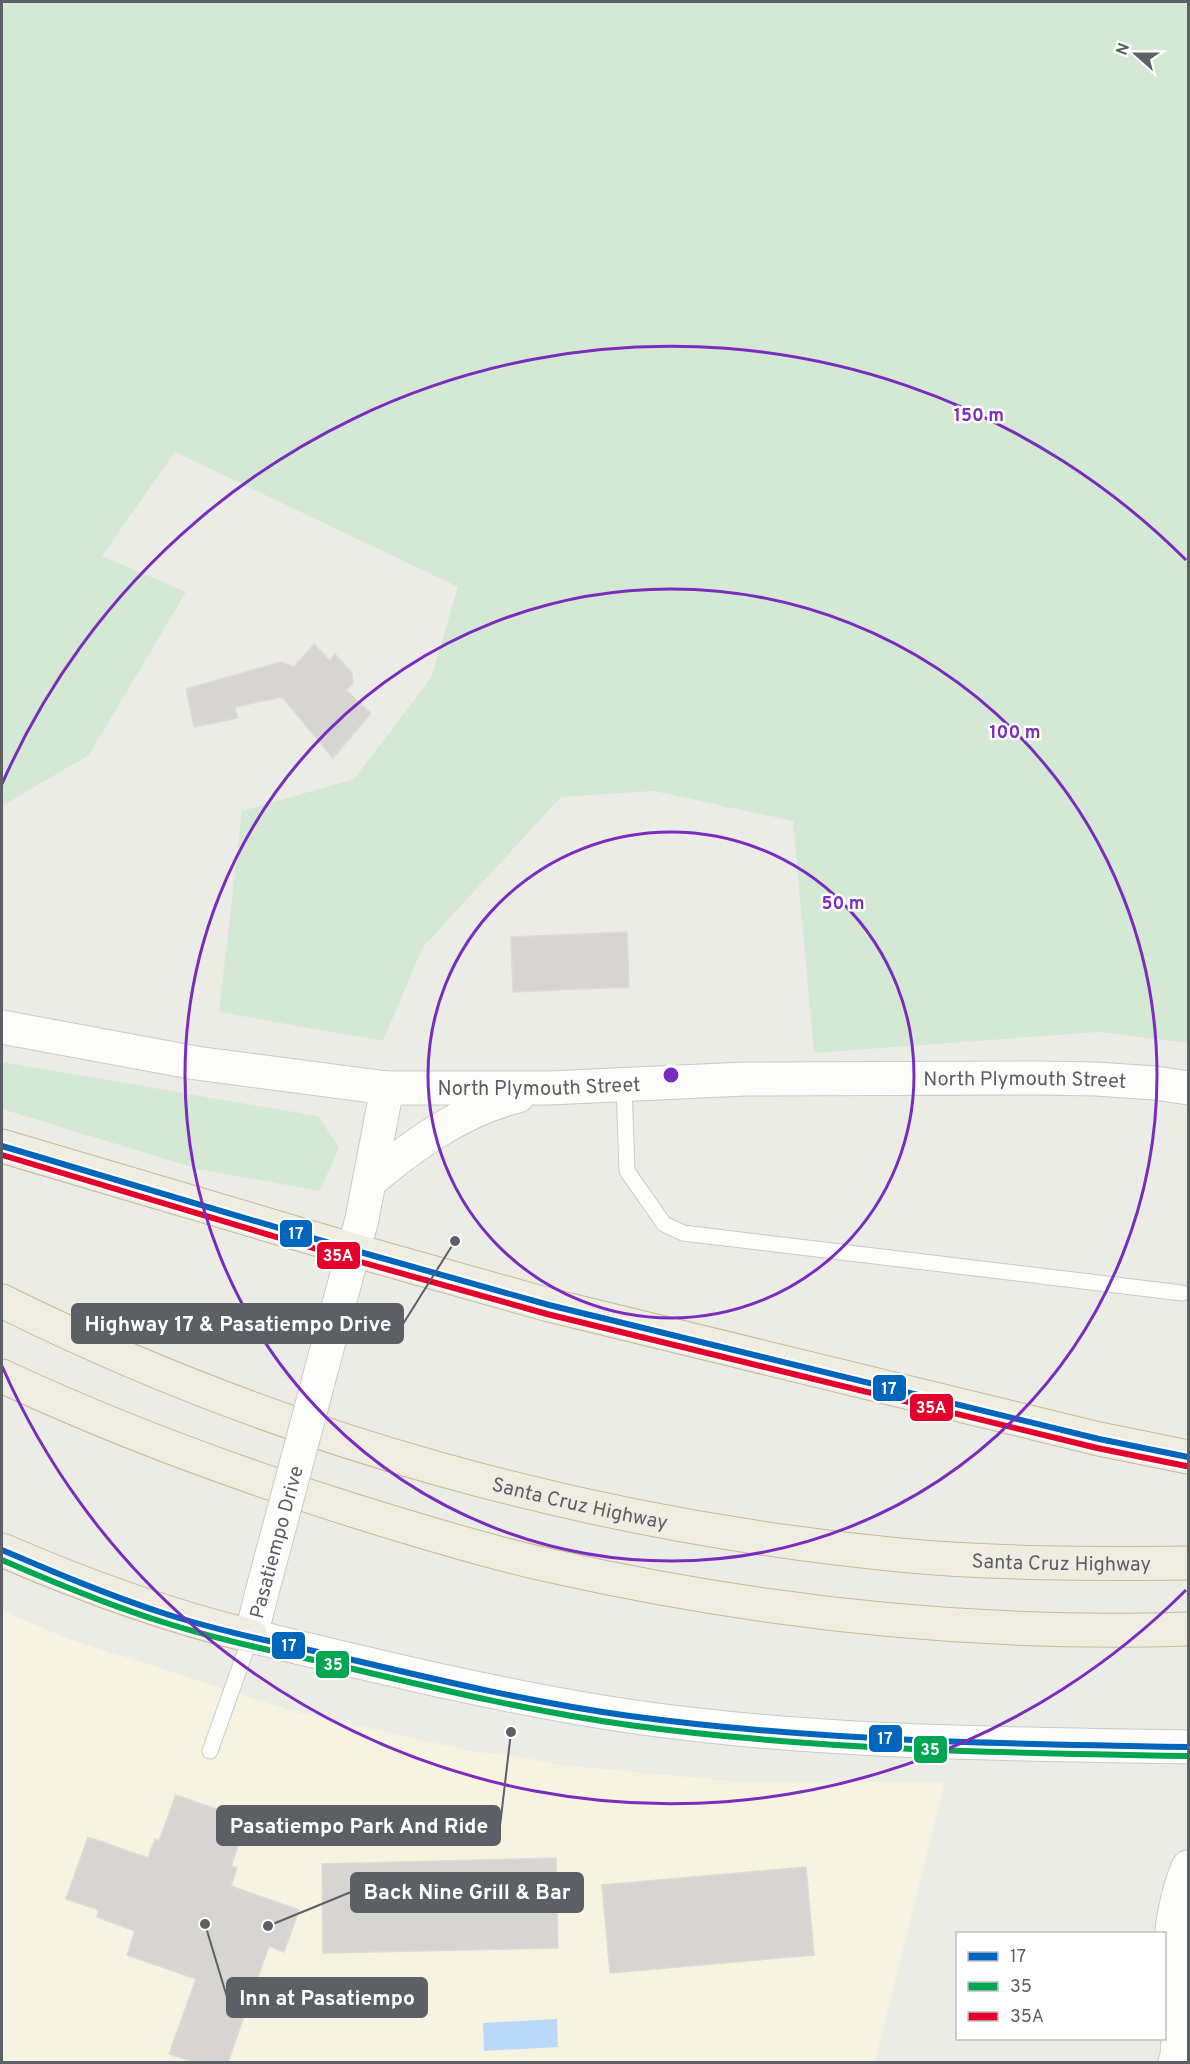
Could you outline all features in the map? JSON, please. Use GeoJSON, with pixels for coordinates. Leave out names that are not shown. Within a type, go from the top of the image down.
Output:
{"type":"FeatureCollection","features":[{"type":"Feature","properties":{"kind":"highway"},"geometry":{"type":"LineString","coordinates":[[2,1146],[353,1250],[602,1318],[1099,1439],[1188,1457]]}},
{"type":"Feature","properties":{"kind":"highway","name":"Santa Cruz Highway"},"geometry":{"type":"LineString","coordinates":[[2,1301],[139,1365],[330,1434],[478,1479],[585,1505],[758,1538],[901,1555],[1034,1563],[1188,1563]]}},
{"type":"Feature","properties":{"kind":"highway"},"geometry":{"type":"LineString","coordinates":[[2,1376],[135,1435],[256,1480],[462,1543],[546,1565],[684,1592],[805,1610],[897,1620],[1040,1629],[1188,1629]]}},
{"type":"Feature","properties":{"kind":"highway"},"geometry":{"type":"LineString","coordinates":[[2,1550],[167,1614],[251,1636]]}},
{"type":"Feature","properties":{"kind":"street","name":"North Plymouth Street"},"geometry":{"type":"LineString","coordinates":[[2,1027],[196,1063],[387,1088],[549,1088],[745,1080],[1040,1077],[1155,1083],[1188,1088]]}},
{"type":"Feature","properties":{"kind":"street","name":"Pasatiempo Drive"},"geometry":{"type":"LineString","coordinates":[[387,1088],[362,1219],[251,1636],[550,1704],[703,1725],[879,1739],[1188,1747]]}},
{"type":"Feature","properties":{"kind":"street"},"geometry":{"type":"LineString","coordinates":[[369,1182],[422,1140],[452,1123],[504,1101],[549,1088]]}},
{"type":"Feature","properties":{"kind":"street"},"geometry":{"type":"LineString","coordinates":[[1175,2062],[1180,1993],[1177,1966],[1168,1959],[1177,1899],[1188,1867]]}},
{"type":"Feature","properties":{"kind":"street"},"geometry":{"type":"LineString","coordinates":[[1157,2040],[1158,2062]]}},
{"type":"Feature","properties":{"kind":"lane"},"geometry":{"type":"LineString","coordinates":[[624,1085],[627,1171],[664,1224],[683,1233],[1182,1293]]}},
{"type":"Feature","properties":{"kind":"lane"},"geometry":{"type":"LineString","coordinates":[[210,1751],[251,1636]]}},
{"type":"Feature","properties":{"kind":"shaded area"},"geometry":{"type":"Polygon","coordinates":[[[2,1611],[66,1638],[292,1711],[470,1751],[561,1765],[742,1782],[945,1782],[875,2062],[2,2062],[2,1611]]]}},
{"type":"Feature","properties":{"kind":"green space"},"geometry":{"type":"Polygon","coordinates":[[[2,2],[1188,2],[1188,1043],[1099,1032],[814,1053],[793,821],[654,791],[561,797],[423,947],[383,1041],[219,1012],[242,811],[354,779],[431,678],[458,587],[175,452],[102,556],[186,592],[89,755],[2,806],[2,2]]]}},
{"type":"Feature","properties":{"kind":"green space"},"geometry":{"type":"Polygon","coordinates":[[[2,1062],[318,1116],[339,1147],[320,1191],[198,1169],[2,1109],[2,1062]]]}},
{"type":"Feature","properties":{"kind":"water"},"geometry":{"type":"Polygon","coordinates":[[[557,2019],[558,2047],[484,2051],[483,2023],[557,2019]]]}},
{"type":"Feature","properties":{"kind":"building"},"geometry":{"type":"Polygon","coordinates":[[[314,644],[330,661],[335,654],[352,673],[353,683],[346,690],[371,713],[333,758],[282,697],[235,707],[238,718],[194,727],[186,689],[281,662],[294,667],[314,644]]]}},
{"type":"Feature","properties":{"kind":"building"},"geometry":{"type":"Polygon","coordinates":[[[627,932],[629,987],[513,992],[511,937],[627,932]]]}},
{"type":"Feature","properties":{"kind":"building"},"geometry":{"type":"Polygon","coordinates":[[[176,1795],[247,1820],[231,1866],[237,1868],[231,1886],[299,1910],[284,1952],[269,1946],[228,2062],[194,2062],[169,2054],[196,1979],[127,1955],[135,1931],[97,1917],[99,1910],[66,1899],[88,1837],[148,1858],[155,1839],[159,1841],[176,1795]]]}},
{"type":"Feature","properties":{"kind":"building"},"geometry":{"type":"Polygon","coordinates":[[[556,1858],[558,1948],[323,1953],[322,1864],[556,1858]]]}},
{"type":"Feature","properties":{"kind":"building"},"geometry":{"type":"Polygon","coordinates":[[[806,1867],[814,1955],[610,1973],[602,1885],[806,1867]]]}},
{"type":"Feature","properties":{"kind":"transit line","name":"17"},"geometry":{"type":"LineString","coordinates":[[2,1146],[353,1250],[549,1305],[1099,1439],[1188,1457]]}},
{"type":"Feature","properties":{"kind":"transit line","name":"35A"},"geometry":{"type":"LineString","coordinates":[[2,1155],[350,1259],[547,1314],[1097,1448],[1186,1466]]}},
{"type":"Feature","properties":{"kind":"transit line","name":"17"},"geometry":{"type":"LineString","coordinates":[[2,1550],[124,1600],[211,1627],[454,1683],[594,1711],[699,1724],[839,1736],[1188,1747]]}},
{"type":"Feature","properties":{"kind":"transit line","name":"35"},"geometry":{"type":"LineString","coordinates":[[2,1560],[124,1609],[211,1636],[454,1692],[594,1720],[698,1733],[838,1745],[1188,1756]]}},
{"type":"Feature","properties":{"kind":"place","name":"Highway 17 & Pasatiempo Drive"},"geometry":{"type":"Point","coordinates":[455,1241]}},
{"type":"Feature","properties":{"kind":"place","name":"Pasatiempo Park And Ride"},"geometry":{"type":"Point","coordinates":[511,1732]}},
{"type":"Feature","properties":{"kind":"place","name":"Inn at Pasatiempo"},"geometry":{"type":"Point","coordinates":[205,1924]}},
{"type":"Feature","properties":{"kind":"place","name":"Back Nine Grill & Bar"},"geometry":{"type":"Point","coordinates":[268,1926]}}]}
